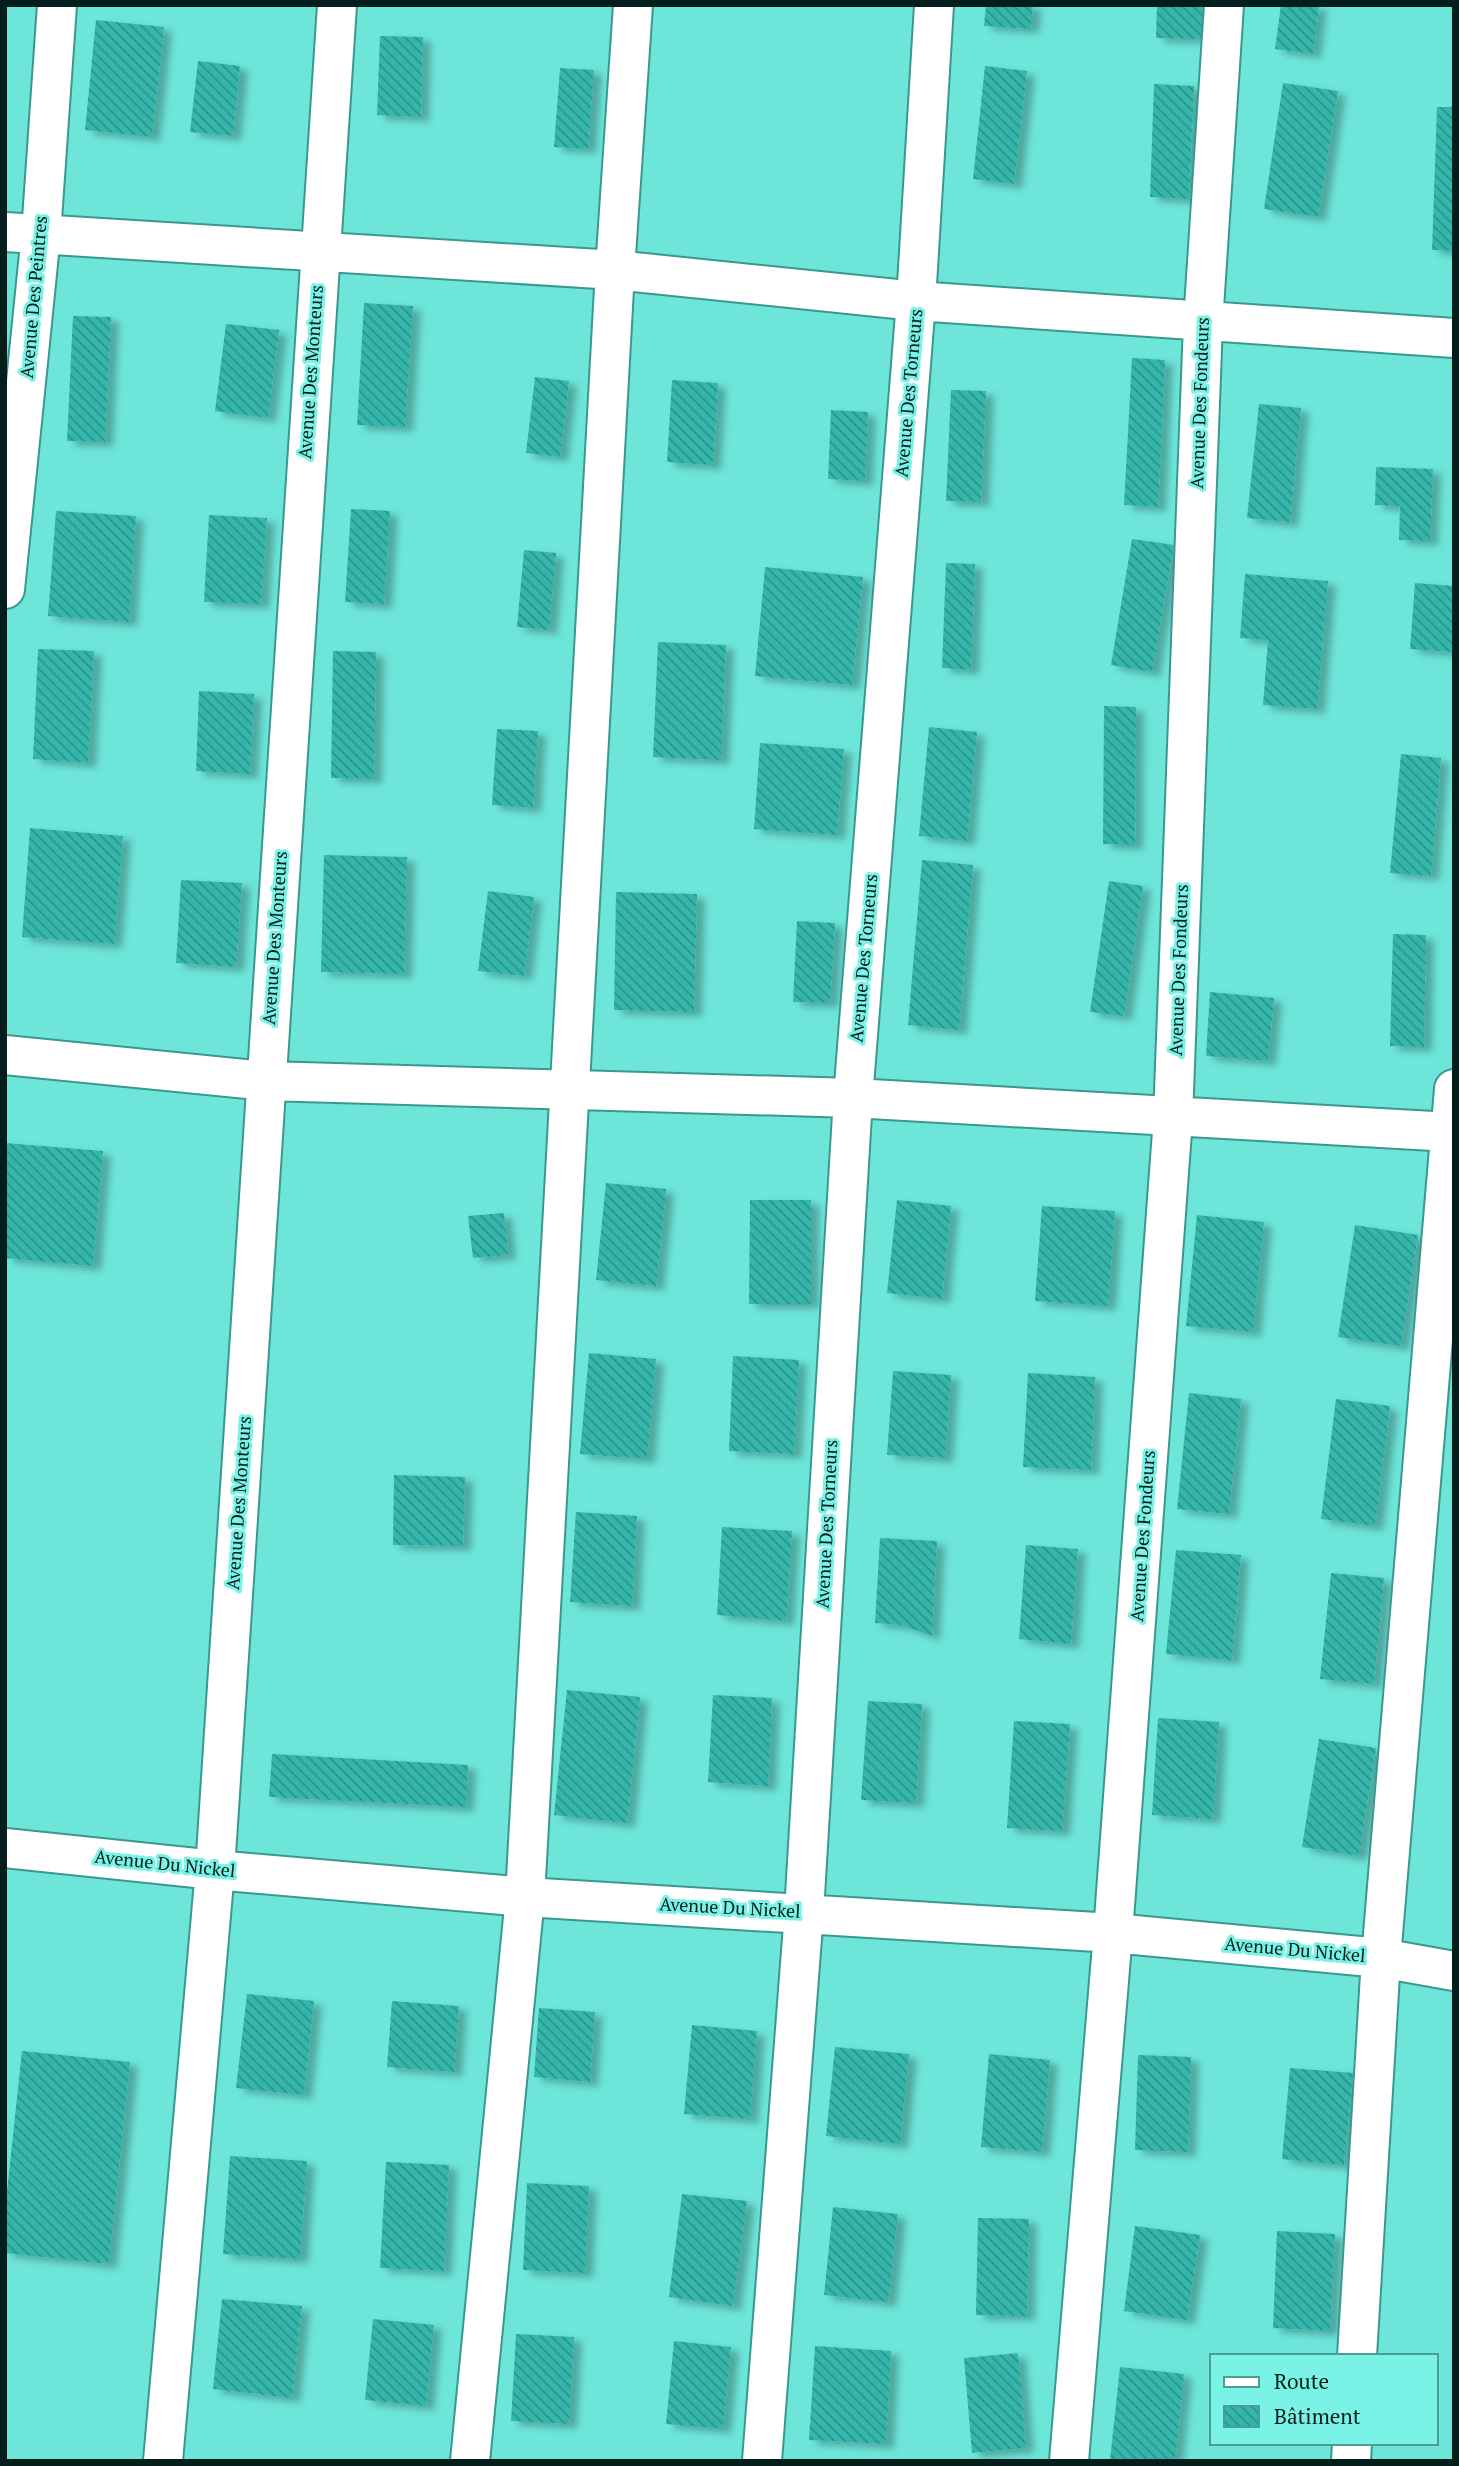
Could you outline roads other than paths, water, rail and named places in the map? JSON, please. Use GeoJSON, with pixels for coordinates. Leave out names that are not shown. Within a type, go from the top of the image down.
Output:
{"type":"FeatureCollection","features":[{"type":"Feature","properties":{"kind":"street","name":"Avenue Des Peintres"},"geometry":{"type":"LineString","coordinates":[[5,589],[23,233],[57,5]]}},
{"type":"Feature","properties":{"kind":"street","name":"Avenue Des Monteurs"},"geometry":{"type":"LineString","coordinates":[[163,2461],[215,1870],[337,5]]}},
{"type":"Feature","properties":{"kind":"street"},"geometry":{"type":"LineString","coordinates":[[470,2461],[525,1897],[568,1088],[632,5]]}},
{"type":"Feature","properties":{"kind":"street","name":"Avenue Des Torneurs"},"geometry":{"type":"LineString","coordinates":[[762,2461],[804,1912],[853,1098],[916,301],[934,5]]}},
{"type":"Feature","properties":{"kind":"street","name":"Avenue Des Fondeurs"},"geometry":{"type":"LineString","coordinates":[[1069,2461],[1113,1933],[1173,1118],[1203,323],[1224,5]]}},
{"type":"Feature","properties":{"kind":"street"},"geometry":{"type":"LineString","coordinates":[[23,233],[615,270],[916,301],[1203,323],[1454,338]]}},
{"type":"Feature","properties":{"kind":"street"},"geometry":{"type":"LineString","coordinates":[[5,1055],[265,1081],[853,1098],[1451,1132]]}},
{"type":"Feature","properties":{"kind":"street"},"geometry":{"type":"LineString","coordinates":[[1357,2354],[1381,1958],[1454,1089]]}},
{"type":"Feature","properties":{"kind":"street","name":"Avenue Du Nickel"},"geometry":{"type":"LineString","coordinates":[[5,1848],[215,1870],[525,1897],[1113,1933],[1381,1958],[1454,1971]]}}]}
